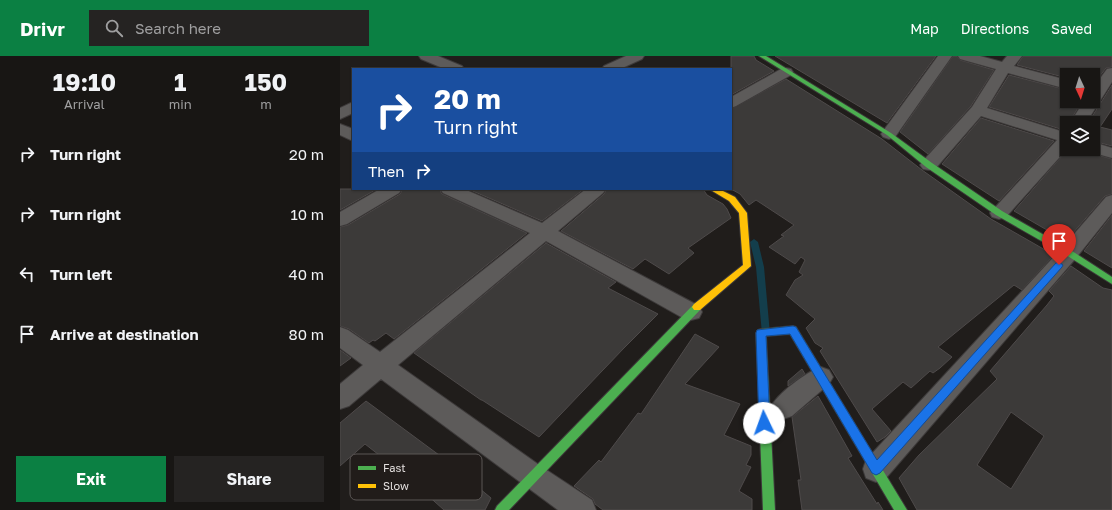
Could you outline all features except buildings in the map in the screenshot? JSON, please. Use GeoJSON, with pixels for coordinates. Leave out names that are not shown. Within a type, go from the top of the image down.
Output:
{"type":"FeatureCollection","features":[{"type":"Feature","properties":{"kind":"street"},"geometry":{"type":"LineString","coordinates":[[426,56],[436,66],[450,68]]}},
{"type":"Feature","properties":{"kind":"street"},"geometry":{"type":"LineString","coordinates":[[436,66],[456,56]]}},
{"type":"Feature","properties":{"kind":"street"},"geometry":{"type":"LineString","coordinates":[[611,68],[637,56]]}},
{"type":"Feature","properties":{"kind":"street"},"geometry":{"type":"LineString","coordinates":[[762,56],[889,134],[999,213],[1112,281]]}},
{"type":"Feature","properties":{"kind":"street"},"geometry":{"type":"LineString","coordinates":[[889,134],[945,56]]}},
{"type":"Feature","properties":{"kind":"street"},"geometry":{"type":"LineString","coordinates":[[965,56],[1010,62],[1060,82]]}},
{"type":"Feature","properties":{"kind":"street"},"geometry":{"type":"LineString","coordinates":[[929,164],[978,110],[1010,62]]}},
{"type":"Feature","properties":{"kind":"street"},"geometry":{"type":"LineString","coordinates":[[732,102],[786,72]]}},
{"type":"Feature","properties":{"kind":"street"},"geometry":{"type":"LineString","coordinates":[[1100,89],[1112,72]]}},
{"type":"Feature","properties":{"kind":"street"},"geometry":{"type":"LineString","coordinates":[[1100,98],[1112,99]]}},
{"type":"Feature","properties":{"kind":"street"},"geometry":{"type":"LineString","coordinates":[[340,114],[352,108]]}},
{"type":"Feature","properties":{"kind":"street"},"geometry":{"type":"LineString","coordinates":[[978,110],[1060,137]]}},
{"type":"Feature","properties":{"kind":"street"},"geometry":{"type":"LineString","coordinates":[[340,129],[352,135]]}},
{"type":"Feature","properties":{"kind":"street"},"geometry":{"type":"LineString","coordinates":[[999,213],[1060,147]]}},
{"type":"Feature","properties":{"kind":"street"},"geometry":{"type":"LineString","coordinates":[[1100,149],[1112,153]]}},
{"type":"Feature","properties":{"kind":"street"},"geometry":{"type":"LineString","coordinates":[[340,220],[391,190]]}},
{"type":"Feature","properties":{"kind":"street"},"geometry":{"type":"LineString","coordinates":[[451,190],[544,232],[691,312]]}},
{"type":"Feature","properties":{"kind":"street"},"geometry":{"type":"LineString","coordinates":[[340,398],[596,190]]}},
{"type":"Feature","properties":{"kind":"street"},"geometry":{"type":"LineString","coordinates":[[501,510],[691,312],[747,266],[743,213],[732,199],[715,190]]}},
{"type":"Feature","properties":{"kind":"street"},"geometry":{"type":"LineString","coordinates":[[876,469],[1069,254],[1112,201]]}},
{"type":"Feature","properties":{"kind":"street"},"geometry":{"type":"LineString","coordinates":[[769,510],[761,333],[793,330],[901,510]]}},
{"type":"Feature","properties":{"kind":"street"},"geometry":{"type":"LineString","coordinates":[[340,336],[532,476],[582,510]]}},
{"type":"Feature","properties":{"kind":"street"},"geometry":{"type":"LineString","coordinates":[[783,408],[821,377]]}},
{"type":"Feature","properties":{"kind":"waterway"},"geometry":{"type":"LineString","coordinates":[[754,242],[760,267],[766,334]]}},
{"type":"Feature","properties":{"kind":"traffic: fast"},"geometry":{"type":"LineString","coordinates":[[762,56],[889,134],[929,165],[999,213],[1069,253],[1112,281]]}},
{"type":"Feature","properties":{"kind":"traffic: fast"},"geometry":{"type":"LineString","coordinates":[[501,510],[697,307]]}},
{"type":"Feature","properties":{"kind":"traffic: fast"},"geometry":{"type":"LineString","coordinates":[[769,510],[761,333],[793,330],[901,510]]}},
{"type":"Feature","properties":{"kind":"traffic: slow"},"geometry":{"type":"LineString","coordinates":[[697,307],[747,266],[743,213],[732,199],[715,190]]}},
{"type":"Feature","properties":{"kind":"route"},"geometry":{"type":"LineString","coordinates":[[764,423],[761,333],[793,330],[876,469],[1059,265]]}}]}
